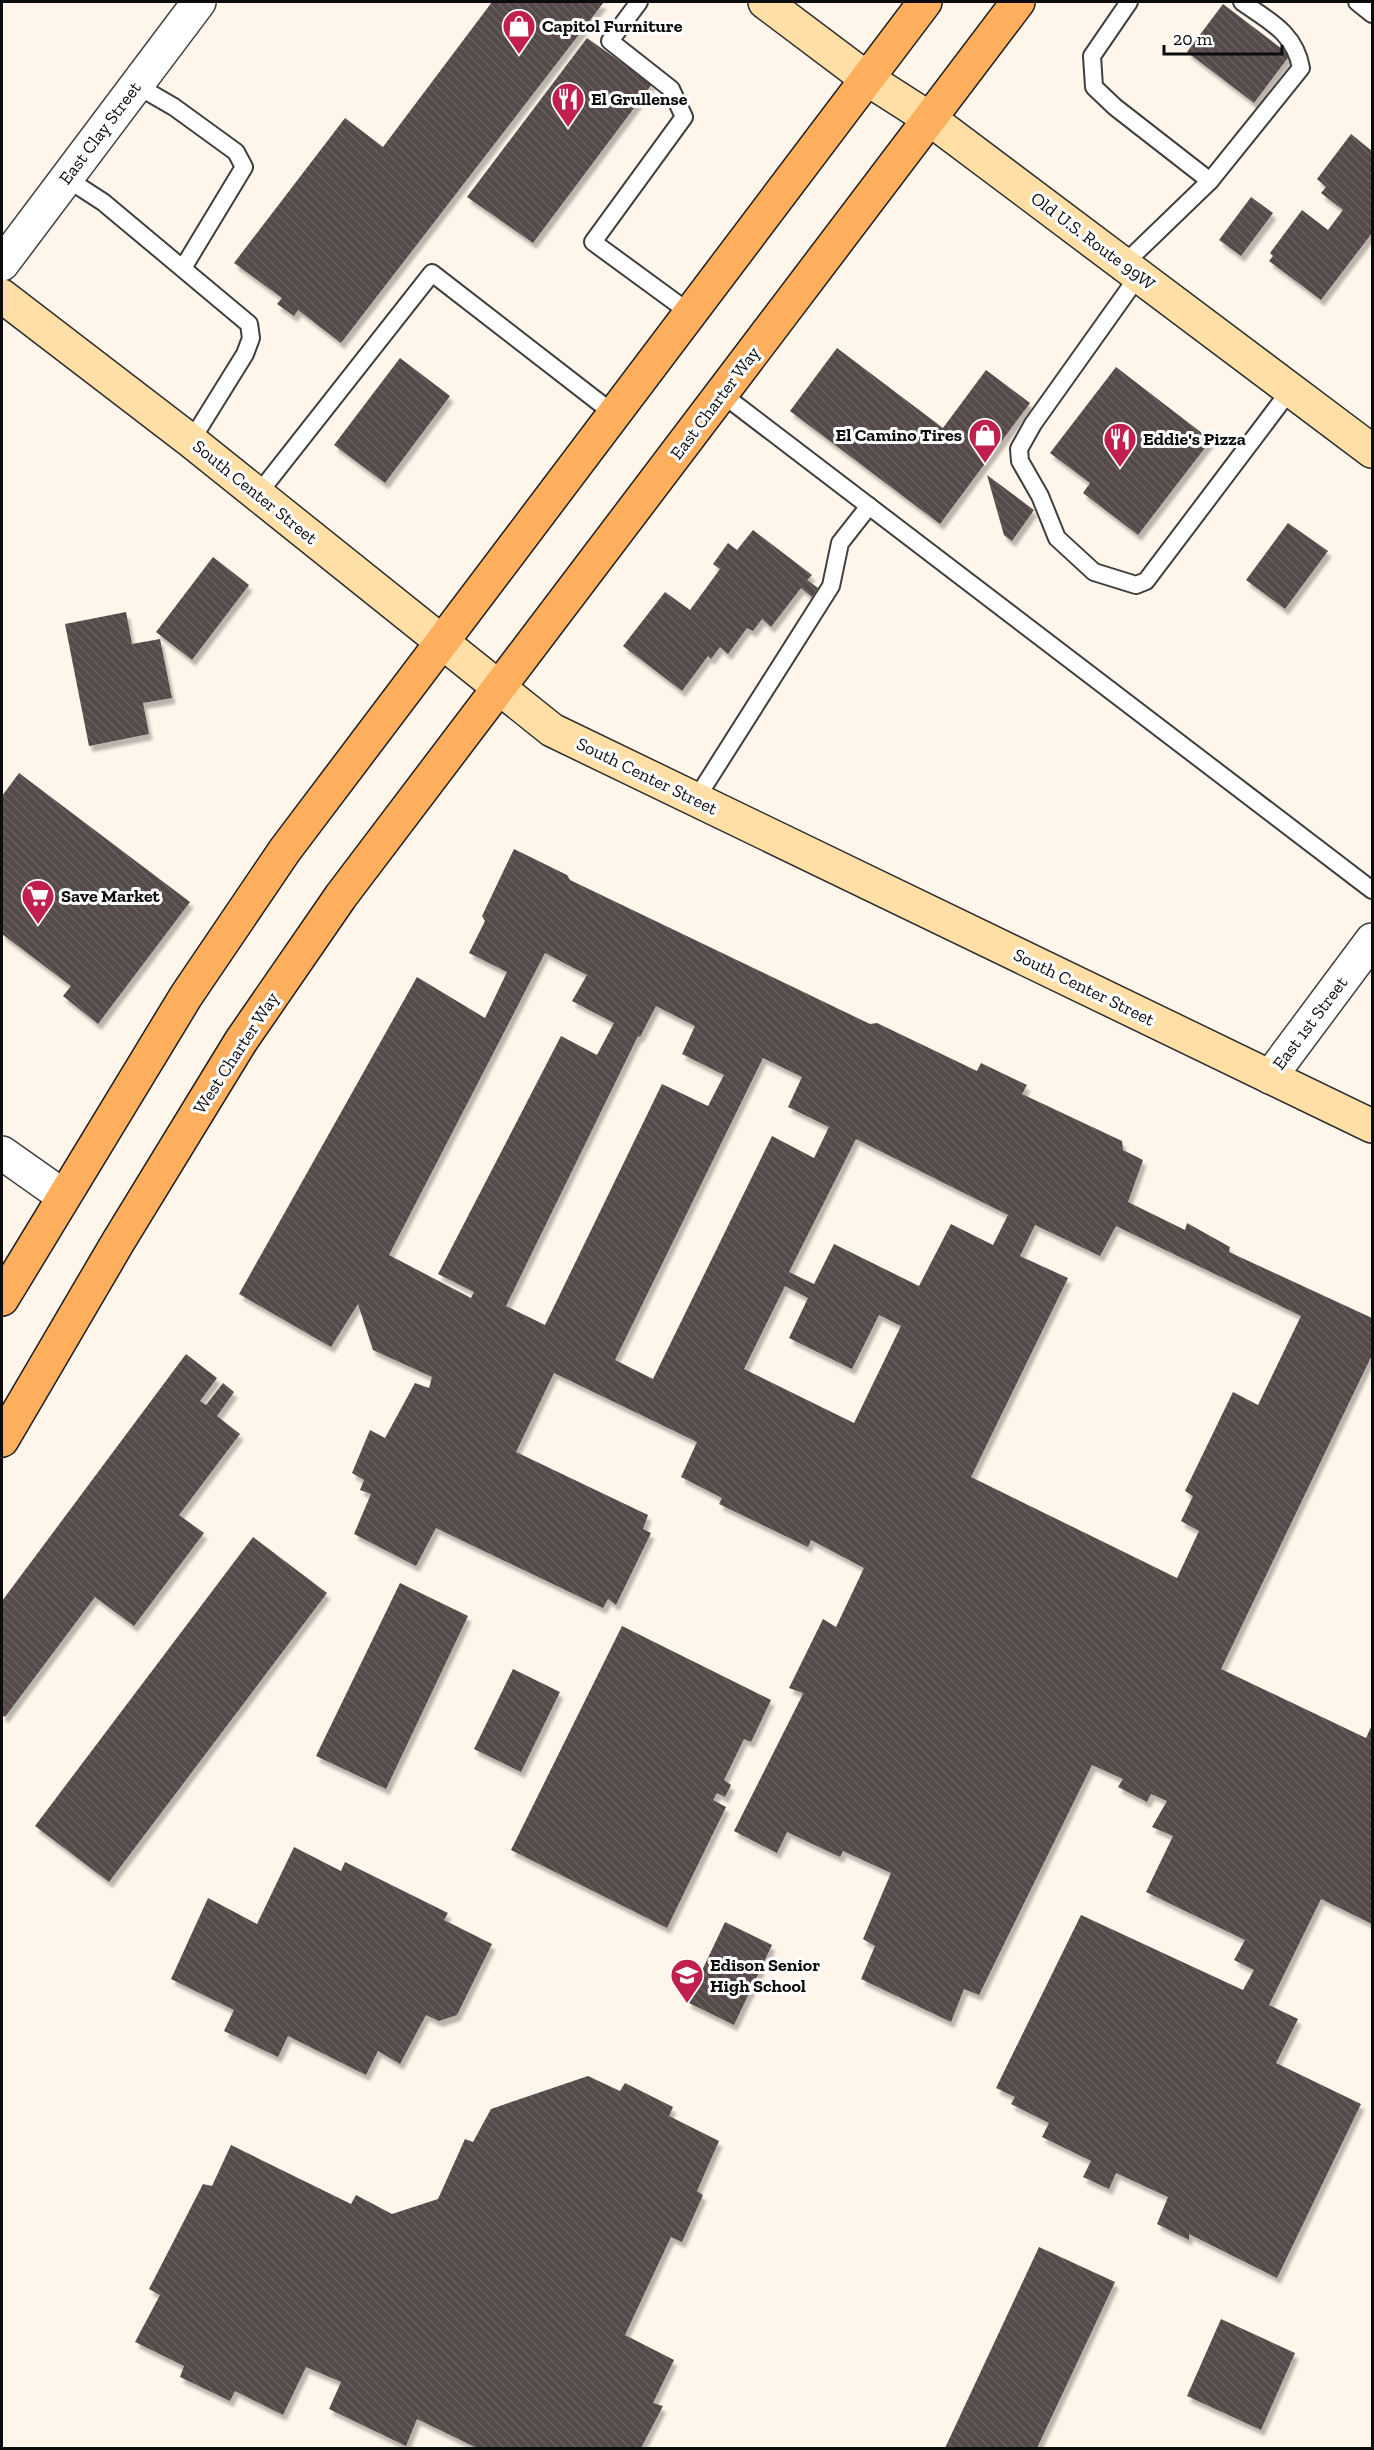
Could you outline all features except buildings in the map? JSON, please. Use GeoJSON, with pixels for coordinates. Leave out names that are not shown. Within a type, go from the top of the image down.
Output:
{"type":"FeatureCollection","features":[{"type":"Feature","properties":{"kind":"main road","name":"Old U.S. Route 99W"},"geometry":{"type":"LineString","coordinates":[[765,2],[866,78],[930,119],[1372,451]]}},
{"type":"Feature","properties":{"kind":"main road"},"geometry":{"type":"LineString","coordinates":[[2,1299],[186,996],[285,850],[444,642],[866,78],[926,2]]}},
{"type":"Feature","properties":{"kind":"main road"},"geometry":{"type":"LineString","coordinates":[[930,119],[1018,2]]}},
{"type":"Feature","properties":{"kind":"main road","name":"East Charter Way"},"geometry":{"type":"LineString","coordinates":[[500,687],[930,119]]}},
{"type":"Feature","properties":{"kind":"main road","name":"South Center Street"},"geometry":{"type":"LineString","coordinates":[[2,296],[191,441],[552,730],[1372,1126]]}},
{"type":"Feature","properties":{"kind":"main road","name":"West Charter Way"},"geometry":{"type":"LineString","coordinates":[[2,1440],[118,1242],[241,1041],[341,896],[500,687]]}},
{"type":"Feature","properties":{"kind":"street","name":"East Clay Street"},"geometry":{"type":"LineString","coordinates":[[2,264],[199,2]]}},
{"type":"Feature","properties":{"kind":"street","name":"East 1st Street"},"geometry":{"type":"LineString","coordinates":[[1270,1077],[1372,940]]}},
{"type":"Feature","properties":{"kind":"street"},"geometry":{"type":"LineString","coordinates":[[2,1153],[63,1196]]}},
{"type":"Feature","properties":{"kind":"lane"},"geometry":{"type":"LineString","coordinates":[[639,2],[610,41],[671,89],[684,117],[594,242],[690,313]]}},
{"type":"Feature","properties":{"kind":"lane"},"geometry":{"type":"LineString","coordinates":[[1129,2],[1092,56],[1095,87],[1115,107],[1210,181]]}},
{"type":"Feature","properties":{"kind":"lane"},"geometry":{"type":"LineString","coordinates":[[1242,2],[1287,34],[1298,51],[1301,68],[1210,181],[1132,270],[1033,424],[1019,449],[1020,461],[1040,496],[1057,538],[1094,572],[1136,585],[1146,581],[1291,389]]}},
{"type":"Feature","properties":{"kind":"lane"},"geometry":{"type":"LineString","coordinates":[[1357,2],[1372,14]]}},
{"type":"Feature","properties":{"kind":"lane"},"geometry":{"type":"LineString","coordinates":[[136,85],[174,107],[236,152],[244,167],[183,268]]}},
{"type":"Feature","properties":{"kind":"lane"},"geometry":{"type":"LineString","coordinates":[[66,178],[103,202],[249,324],[251,338],[245,354],[191,441]]}},
{"type":"Feature","properties":{"kind":"lane"},"geometry":{"type":"LineString","coordinates":[[258,494],[432,273],[614,414]]}},
{"type":"Feature","properties":{"kind":"lane"},"geometry":{"type":"LineString","coordinates":[[722,394],[1372,890]]}},
{"type":"Feature","properties":{"kind":"lane"},"geometry":{"type":"LineString","coordinates":[[696,799],[831,586],[840,543],[869,506]]}},
{"type":"Feature","properties":{"kind":"place","name":"Capitol Furniture"},"geometry":{"type":"Point","coordinates":[519,55]}},
{"type":"Feature","properties":{"kind":"place","name":"El Grullense"},"geometry":{"type":"Point","coordinates":[568,128]}},
{"type":"Feature","properties":{"kind":"place","name":"El Camino Tires"},"geometry":{"type":"Point","coordinates":[985,464]}},
{"type":"Feature","properties":{"kind":"place","name":"Eddie's Pizza"},"geometry":{"type":"Point","coordinates":[1120,468]}},
{"type":"Feature","properties":{"kind":"place","name":"Save Market"},"geometry":{"type":"Point","coordinates":[38,925]}},
{"type":"Feature","properties":{"kind":"place","name":"Edison Senior High School"},"geometry":{"type":"Point","coordinates":[687,2004]}}]}
